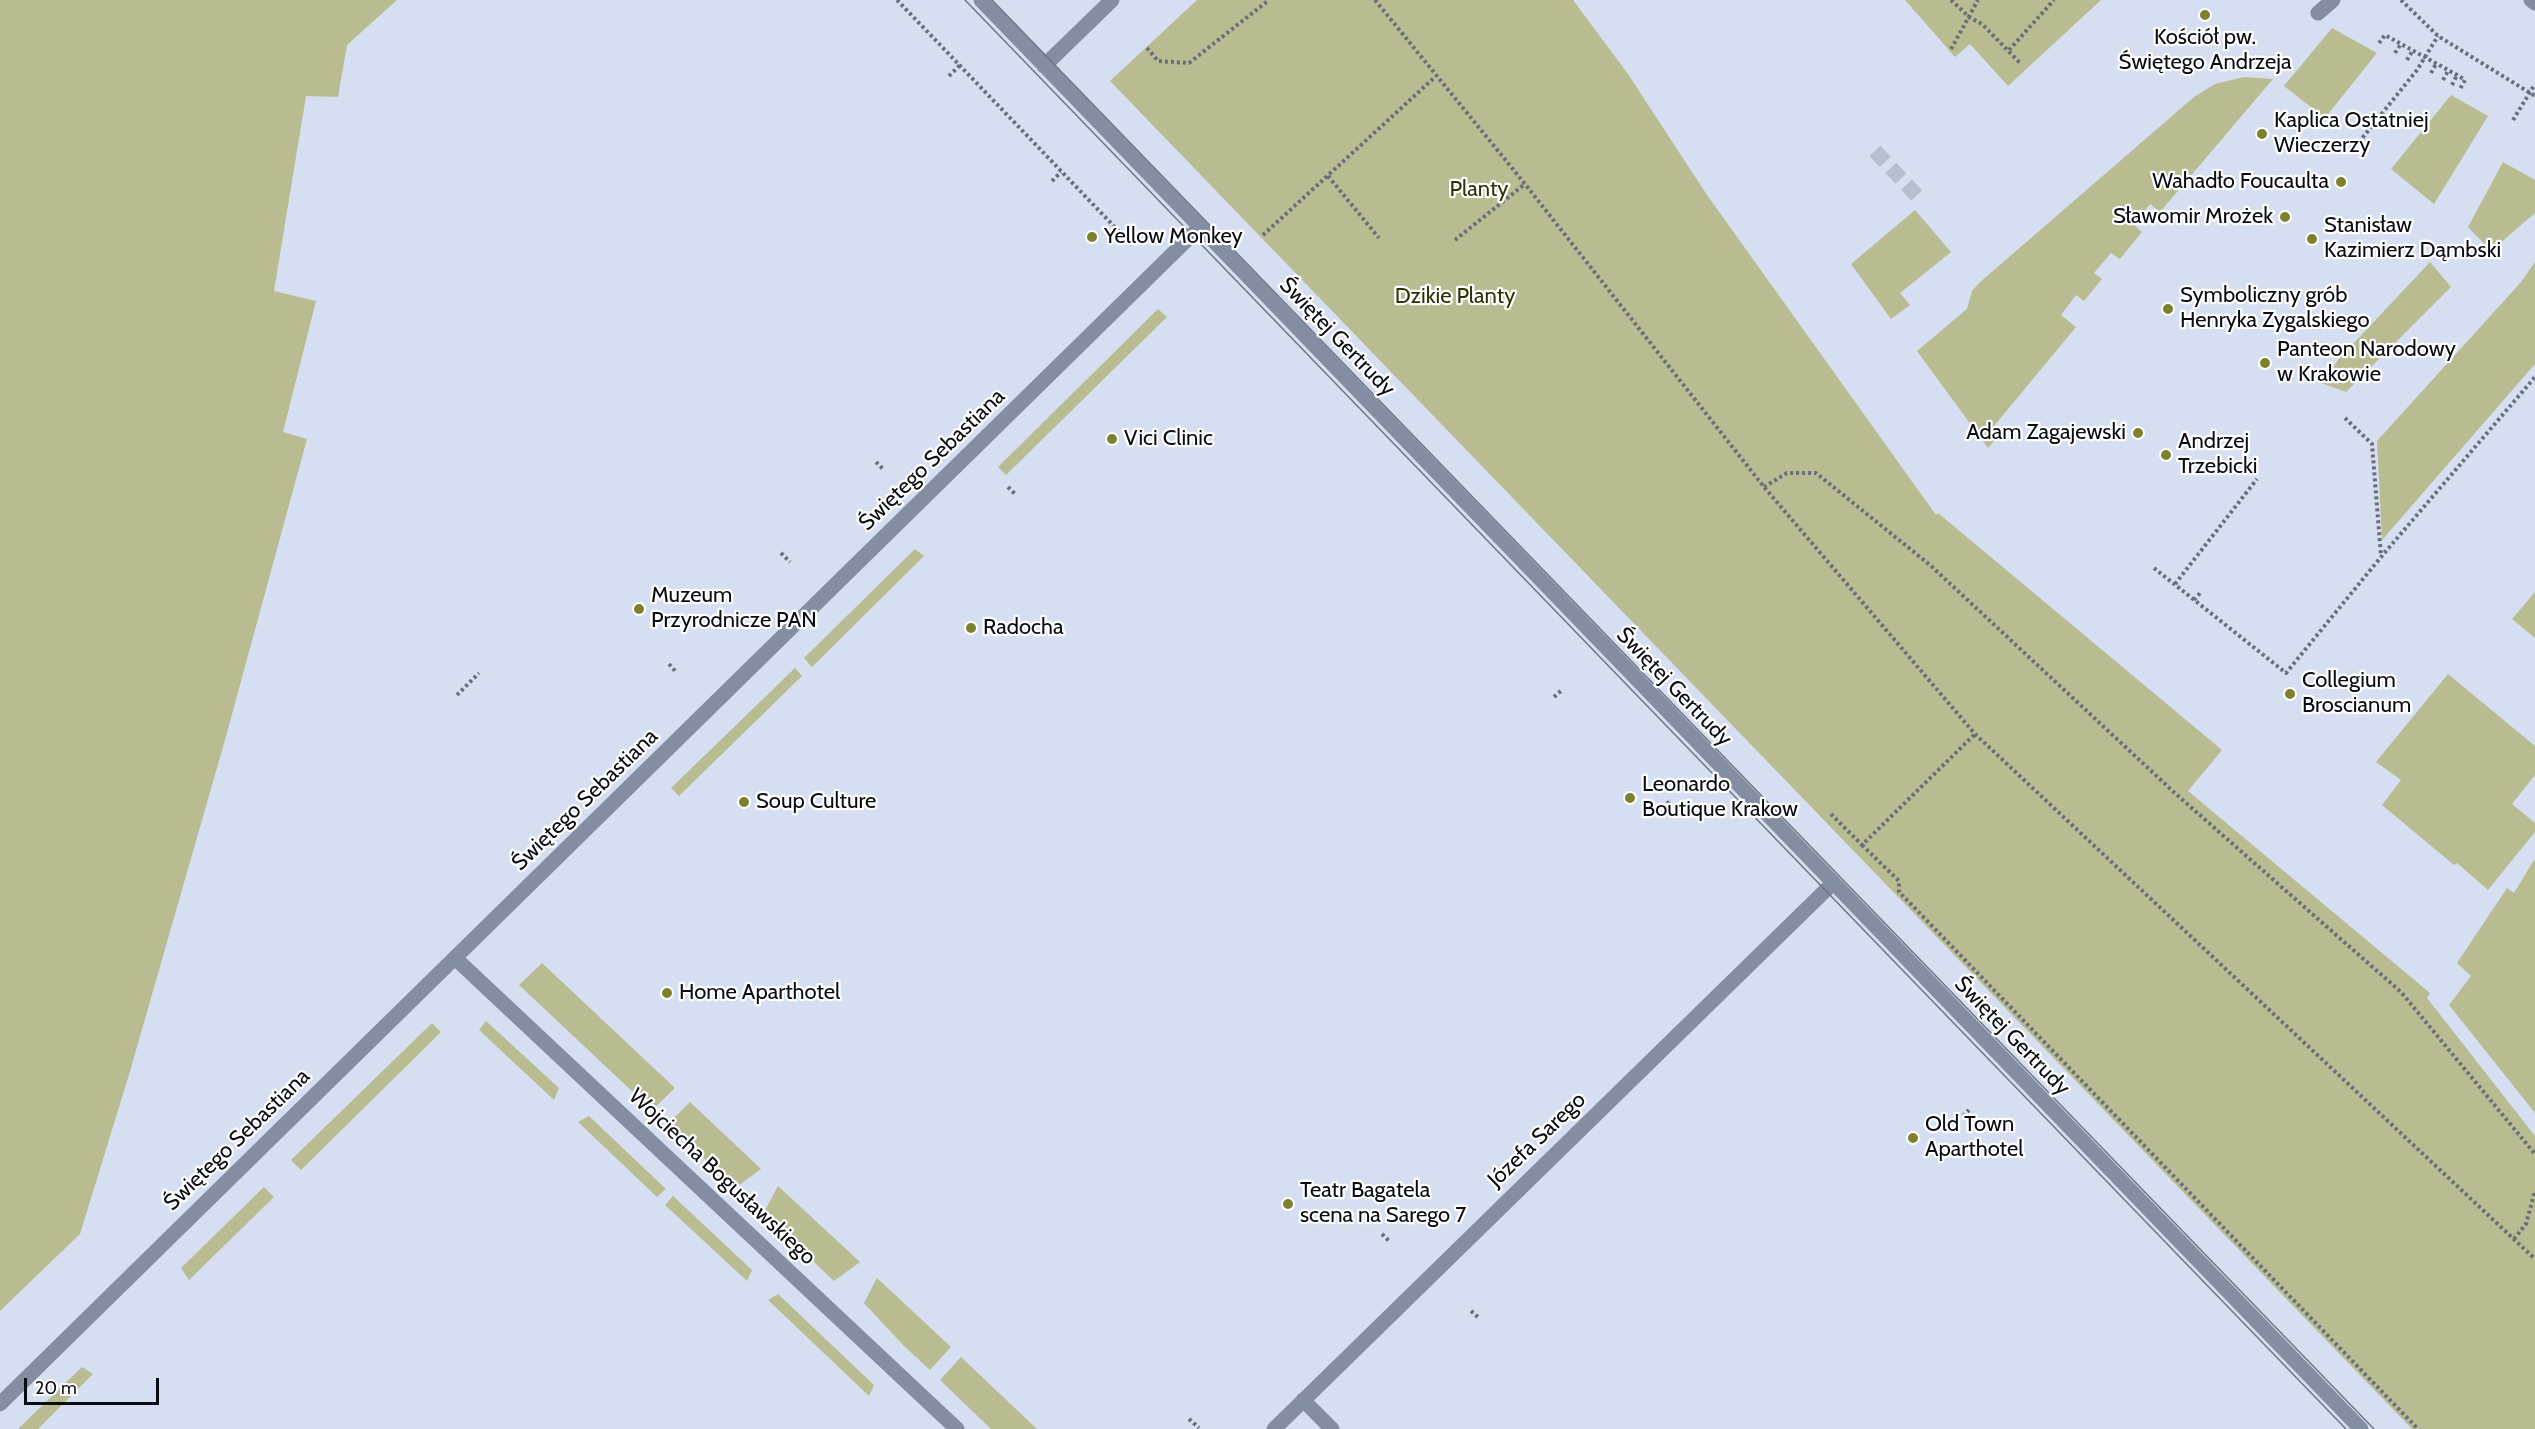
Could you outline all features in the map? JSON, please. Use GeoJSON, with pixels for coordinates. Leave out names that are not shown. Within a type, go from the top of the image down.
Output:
{"type":"FeatureCollection","features":[{"type":"Feature","properties":{"kind":"street","name":"Świętej Gertrudy"},"geometry":{"type":"LineString","coordinates":[[981,0],[1832,884],[2361,1429]]}},
{"type":"Feature","properties":{"kind":"street"},"geometry":{"type":"LineString","coordinates":[[1044,66],[1112,0]]}},
{"type":"Feature","properties":{"kind":"street"},"geometry":{"type":"LineString","coordinates":[[2318,14],[2333,0]]}},
{"type":"Feature","properties":{"kind":"street"},"geometry":{"type":"LineString","coordinates":[[2531,0],[2535,3]]}},
{"type":"Feature","properties":{"kind":"street","name":"Świętego Sebastiana"},"geometry":{"type":"LineString","coordinates":[[0,1404],[1200,227]]}},
{"type":"Feature","properties":{"kind":"street","name":"Józefa Sarego"},"geometry":{"type":"LineString","coordinates":[[1274,1429],[1832,884]]}},
{"type":"Feature","properties":{"kind":"street","name":"Wojciecha Bogusławskiego"},"geometry":{"type":"LineString","coordinates":[[455,958],[957,1429]]}},
{"type":"Feature","properties":{"kind":"street"},"geometry":{"type":"LineString","coordinates":[[1304,1400],[1332,1429]]}},
{"type":"Feature","properties":{"kind":"path"},"geometry":{"type":"LineString","coordinates":[[897,0],[1131,245]]}},
{"type":"Feature","properties":{"kind":"path"},"geometry":{"type":"LineString","coordinates":[[1147,48],[1158,61],[1189,63],[1269,0]]}},
{"type":"Feature","properties":{"kind":"path"},"geometry":{"type":"LineString","coordinates":[[1375,0],[1525,184],[1764,487],[1975,734],[2535,1259]]}},
{"type":"Feature","properties":{"kind":"path"},"geometry":{"type":"LineString","coordinates":[[1951,0],[1969,17],[1982,24],[2021,64]]}},
{"type":"Feature","properties":{"kind":"path"},"geometry":{"type":"LineString","coordinates":[[1951,49],[1978,0]]}},
{"type":"Feature","properties":{"kind":"path"},"geometry":{"type":"LineString","coordinates":[[2009,50],[2054,0]]}},
{"type":"Feature","properties":{"kind":"path"},"geometry":{"type":"LineString","coordinates":[[2401,0],[2438,36],[2535,96]]}},
{"type":"Feature","properties":{"kind":"path"},"geometry":{"type":"LineString","coordinates":[[2379,43],[2385,35],[2413,50],[2465,80],[2460,89]]}},
{"type":"Feature","properties":{"kind":"path"},"geometry":{"type":"LineString","coordinates":[[2355,147],[2417,70],[2438,36]]}},
{"type":"Feature","properties":{"kind":"path"},"geometry":{"type":"LineString","coordinates":[[2396,53],[2401,44]]}},
{"type":"Feature","properties":{"kind":"path"},"geometry":{"type":"LineString","coordinates":[[2407,60],[2413,50]]}},
{"type":"Feature","properties":{"kind":"path"},"geometry":{"type":"LineString","coordinates":[[2431,73],[2436,64]]}},
{"type":"Feature","properties":{"kind":"path"},"geometry":{"type":"LineString","coordinates":[[949,76],[960,65]]}},
{"type":"Feature","properties":{"kind":"path"},"geometry":{"type":"LineString","coordinates":[[2443,80],[2448,70]]}},
{"type":"Feature","properties":{"kind":"path"},"geometry":{"type":"LineString","coordinates":[[2452,85],[2457,75]]}},
{"type":"Feature","properties":{"kind":"path"},"geometry":{"type":"LineString","coordinates":[[1263,234],[1435,76]]}},
{"type":"Feature","properties":{"kind":"path"},"geometry":{"type":"LineString","coordinates":[[2512,120],[2535,84]]}},
{"type":"Feature","properties":{"kind":"path"},"geometry":{"type":"LineString","coordinates":[[1052,181],[1061,172]]}},
{"type":"Feature","properties":{"kind":"path"},"geometry":{"type":"LineString","coordinates":[[1328,176],[1379,238]]}},
{"type":"Feature","properties":{"kind":"path"},"geometry":{"type":"LineString","coordinates":[[1455,240],[1525,184]]}},
{"type":"Feature","properties":{"kind":"path"},"geometry":{"type":"LineString","coordinates":[[2154,568],[2286,673],[2381,557],[2535,377]]}},
{"type":"Feature","properties":{"kind":"path"},"geometry":{"type":"LineString","coordinates":[[2345,418],[2372,444],[2381,557]]}},
{"type":"Feature","properties":{"kind":"path"},"geometry":{"type":"LineString","coordinates":[[876,462],[884,470]]}},
{"type":"Feature","properties":{"kind":"path"},"geometry":{"type":"LineString","coordinates":[[1764,487],[1787,473],[1816,473],[1930,565],[2177,795],[2401,992],[2535,1154]]}},
{"type":"Feature","properties":{"kind":"path"},"geometry":{"type":"LineString","coordinates":[[2175,584],[2257,478]]}},
{"type":"Feature","properties":{"kind":"path"},"geometry":{"type":"LineString","coordinates":[[1008,487],[1016,495]]}},
{"type":"Feature","properties":{"kind":"path"},"geometry":{"type":"LineString","coordinates":[[781,553],[790,562]]}},
{"type":"Feature","properties":{"kind":"path"},"geometry":{"type":"LineString","coordinates":[[2194,600],[2201,592]]}},
{"type":"Feature","properties":{"kind":"path"},"geometry":{"type":"LineString","coordinates":[[669,664],[677,673]]}},
{"type":"Feature","properties":{"kind":"path"},"geometry":{"type":"LineString","coordinates":[[456,695],[479,672]]}},
{"type":"Feature","properties":{"kind":"path"},"geometry":{"type":"LineString","coordinates":[[1554,698],[1563,689]]}},
{"type":"Feature","properties":{"kind":"path"},"geometry":{"type":"LineString","coordinates":[[1862,845],[1975,734]]}},
{"type":"Feature","properties":{"kind":"path"},"geometry":{"type":"LineString","coordinates":[[1663,808],[1670,801]]}},
{"type":"Feature","properties":{"kind":"path"},"geometry":{"type":"LineString","coordinates":[[1831,814],[1899,881],[1899,892],[2418,1429]]}},
{"type":"Feature","properties":{"kind":"path"},"geometry":{"type":"LineString","coordinates":[[1963,1116],[1969,1110]]}},
{"type":"Feature","properties":{"kind":"path"},"geometry":{"type":"LineString","coordinates":[[2514,1239],[2526,1224],[2535,1191]]}},
{"type":"Feature","properties":{"kind":"path"},"geometry":{"type":"LineString","coordinates":[[1382,1234],[1390,1242]]}},
{"type":"Feature","properties":{"kind":"path"},"geometry":{"type":"LineString","coordinates":[[1471,1311],[1478,1317]]}},
{"type":"Feature","properties":{"kind":"path"},"geometry":{"type":"LineString","coordinates":[[1189,1419],[1199,1428]]}},
{"type":"Feature","properties":{"kind":"green space"},"geometry":{"type":"Polygon","coordinates":[[[0,0],[397,0],[347,45],[338,97],[306,96],[274,291],[316,301],[283,432],[307,439],[225,740],[128,1078],[80,1234],[0,1311],[0,0]]]}},
{"type":"Feature","properties":{"kind":"green space","name":"Planty"},"geometry":{"type":"Polygon","coordinates":[[[1197,0],[1573,0],[1628,74],[1707,195],[1936,515],[1938,513],[2222,750],[2188,791],[2430,993],[2427,998],[2535,1136],[2535,1429],[2412,1429],[1110,81],[1197,0]]]}},
{"type":"Feature","properties":{"kind":"green space"},"geometry":{"type":"Polygon","coordinates":[[[1905,0],[2101,0],[2008,86],[1970,44],[1955,57],[1905,0]]]}},
{"type":"Feature","properties":{"kind":"green space"},"geometry":{"type":"Polygon","coordinates":[[[2332,28],[2377,53],[2325,118],[2284,86],[2332,28]]]}},
{"type":"Feature","properties":{"kind":"green space"},"geometry":{"type":"Polygon","coordinates":[[[2244,77],[2273,79],[2160,212],[2150,204],[2134,225],[2142,232],[2120,259],[2111,253],[2094,273],[2102,279],[2084,301],[2076,295],[2061,315],[2076,327],[1994,426],[2001,433],[1988,448],[1917,351],[1967,309],[1972,291],[1979,283],[2194,97],[2215,84],[2244,77]]]}},
{"type":"Feature","properties":{"kind":"green space"},"geometry":{"type":"Polygon","coordinates":[[[2451,95],[2488,116],[2434,204],[2391,169],[2451,95]]]}},
{"type":"Feature","properties":{"kind":"green space"},"geometry":{"type":"Polygon","coordinates":[[[2503,162],[2535,180],[2535,213],[2491,251],[2468,227],[2503,162]]]}},
{"type":"Feature","properties":{"kind":"green space"},"geometry":{"type":"Polygon","coordinates":[[[1915,210],[1951,252],[1900,293],[1910,305],[1891,319],[1851,264],[1915,210]]]}},
{"type":"Feature","properties":{"kind":"green space"},"geometry":{"type":"Polygon","coordinates":[[[2430,262],[2451,287],[2346,392],[2321,383],[2338,360],[2430,262]]]}},
{"type":"Feature","properties":{"kind":"green space"},"geometry":{"type":"Polygon","coordinates":[[[2535,262],[2535,364],[2382,540],[2377,441],[2521,282],[2535,262]]]}},
{"type":"Feature","properties":{"kind":"green space"},"geometry":{"type":"Polygon","coordinates":[[[1158,309],[1167,317],[1006,475],[998,467],[1158,309]]]}},
{"type":"Feature","properties":{"kind":"green space"},"geometry":{"type":"Polygon","coordinates":[[[915,549],[924,556],[812,667],[804,658],[915,549]]]}},
{"type":"Feature","properties":{"kind":"green space"},"geometry":{"type":"Polygon","coordinates":[[[2535,592],[2535,638],[2512,619],[2535,592]]]}},
{"type":"Feature","properties":{"kind":"green space"},"geometry":{"type":"Polygon","coordinates":[[[795,668],[802,676],[679,796],[671,788],[795,668]]]}},
{"type":"Feature","properties":{"kind":"green space"},"geometry":{"type":"Polygon","coordinates":[[[2448,674],[2535,746],[2535,775],[2512,804],[2535,823],[2535,832],[2488,890],[2382,805],[2401,780],[2376,762],[2448,674]]]}},
{"type":"Feature","properties":{"kind":"green space"},"geometry":{"type":"Polygon","coordinates":[[[2534,860],[2535,1113],[2449,1005],[2471,976],[2457,963],[2507,888],[2514,893],[2534,860]]]}},
{"type":"Feature","properties":{"kind":"green space"},"geometry":{"type":"Polygon","coordinates":[[[542,963],[675,1088],[652,1110],[519,985],[542,963]]]}},
{"type":"Feature","properties":{"kind":"green space"},"geometry":{"type":"Polygon","coordinates":[[[486,1021],[559,1088],[554,1100],[479,1030],[486,1021]]]}},
{"type":"Feature","properties":{"kind":"green space"},"geometry":{"type":"Polygon","coordinates":[[[432,1023],[441,1032],[301,1170],[291,1160],[432,1023]]]}},
{"type":"Feature","properties":{"kind":"green space"},"geometry":{"type":"Polygon","coordinates":[[[690,1102],[761,1169],[735,1188],[668,1124],[690,1102]]]}},
{"type":"Feature","properties":{"kind":"green space"},"geometry":{"type":"Polygon","coordinates":[[[589,1116],[666,1189],[657,1197],[578,1122],[589,1116]]]}},
{"type":"Feature","properties":{"kind":"green space"},"geometry":{"type":"Polygon","coordinates":[[[778,1186],[860,1262],[834,1281],[763,1214],[778,1186]]]}},
{"type":"Feature","properties":{"kind":"green space"},"geometry":{"type":"Polygon","coordinates":[[[264,1187],[274,1197],[189,1280],[181,1268],[264,1187]]]}},
{"type":"Feature","properties":{"kind":"green space"},"geometry":{"type":"Polygon","coordinates":[[[673,1196],[752,1270],[747,1281],[665,1205],[673,1196]]]}},
{"type":"Feature","properties":{"kind":"green space"},"geometry":{"type":"Polygon","coordinates":[[[877,1278],[951,1347],[930,1370],[864,1303],[877,1278]]]}},
{"type":"Feature","properties":{"kind":"green space"},"geometry":{"type":"Polygon","coordinates":[[[778,1294],[874,1385],[869,1396],[768,1300],[778,1294]]]}},
{"type":"Feature","properties":{"kind":"green space"},"geometry":{"type":"Polygon","coordinates":[[[961,1357],[1037,1429],[991,1429],[940,1380],[961,1357]]]}},
{"type":"Feature","properties":{"kind":"green space"},"geometry":{"type":"Polygon","coordinates":[[[82,1367],[93,1374],[38,1429],[18,1429],[82,1367]]]}},
{"type":"Feature","properties":{"kind":"tunnel"},"geometry":{"type":"LineString","coordinates":[[1875,151],[1920,199]]}},
{"type":"Feature","properties":{"kind":"tram line"},"geometry":{"type":"LineString","coordinates":[[965,0],[2346,1429]]}},
{"type":"Feature","properties":{"kind":"tram line"},"geometry":{"type":"LineString","coordinates":[[992,0],[2374,1429]]}},
{"type":"Feature","properties":{"kind":"place","name":"Kościół pw. Świętego Andrzeja"},"geometry":{"type":"Point","coordinates":[2205,15]}},
{"type":"Feature","properties":{"kind":"place","name":"Kaplica Ostatniej Wieczerzy"},"geometry":{"type":"Point","coordinates":[2262,134]}},
{"type":"Feature","properties":{"kind":"place","name":"Wahadło Foucaulta"},"geometry":{"type":"Point","coordinates":[2341,182]}},
{"type":"Feature","properties":{"kind":"place","name":"Sławomir Mrożek"},"geometry":{"type":"Point","coordinates":[2285,217]}},
{"type":"Feature","properties":{"kind":"place","name":"Yellow Monkey"},"geometry":{"type":"Point","coordinates":[1092,237]}},
{"type":"Feature","properties":{"kind":"place","name":"Stanisław Kazimierz Dąmbski"},"geometry":{"type":"Point","coordinates":[2312,239]}},
{"type":"Feature","properties":{"kind":"place","name":"Symboliczny grób Henryka Zygalskiego"},"geometry":{"type":"Point","coordinates":[2168,309]}},
{"type":"Feature","properties":{"kind":"place","name":"Panteon Narodowy w Krakowie"},"geometry":{"type":"Point","coordinates":[2265,363]}},
{"type":"Feature","properties":{"kind":"place","name":"Adam Zagajewski"},"geometry":{"type":"Point","coordinates":[2138,433]}},
{"type":"Feature","properties":{"kind":"place","name":"Vici Clinic"},"geometry":{"type":"Point","coordinates":[1112,439]}},
{"type":"Feature","properties":{"kind":"place","name":"Andrzej Trzebicki"},"geometry":{"type":"Point","coordinates":[2166,455]}},
{"type":"Feature","properties":{"kind":"place","name":"Muzeum Przyrodnicze PAN"},"geometry":{"type":"Point","coordinates":[639,609]}},
{"type":"Feature","properties":{"kind":"place","name":"Radocha"},"geometry":{"type":"Point","coordinates":[971,628]}},
{"type":"Feature","properties":{"kind":"place","name":"Collegium Broscianum"},"geometry":{"type":"Point","coordinates":[2290,694]}},
{"type":"Feature","properties":{"kind":"place","name":"Leonardo Boutique Krakow"},"geometry":{"type":"Point","coordinates":[1630,798]}},
{"type":"Feature","properties":{"kind":"place","name":"Soup Culture"},"geometry":{"type":"Point","coordinates":[744,802]}},
{"type":"Feature","properties":{"kind":"place","name":"Home Aparthotel"},"geometry":{"type":"Point","coordinates":[667,993]}},
{"type":"Feature","properties":{"kind":"place","name":"Old Town Aparthotel"},"geometry":{"type":"Point","coordinates":[1913,1138]}},
{"type":"Feature","properties":{"kind":"place","name":"Teatr Bagatela scena na Sarego 7"},"geometry":{"type":"Point","coordinates":[1288,1204]}},
{"type":"Feature","properties":{"kind":"park label","name":"Dzikie Planty"},"geometry":{"type":"Point","coordinates":[1455,297]}}]}
